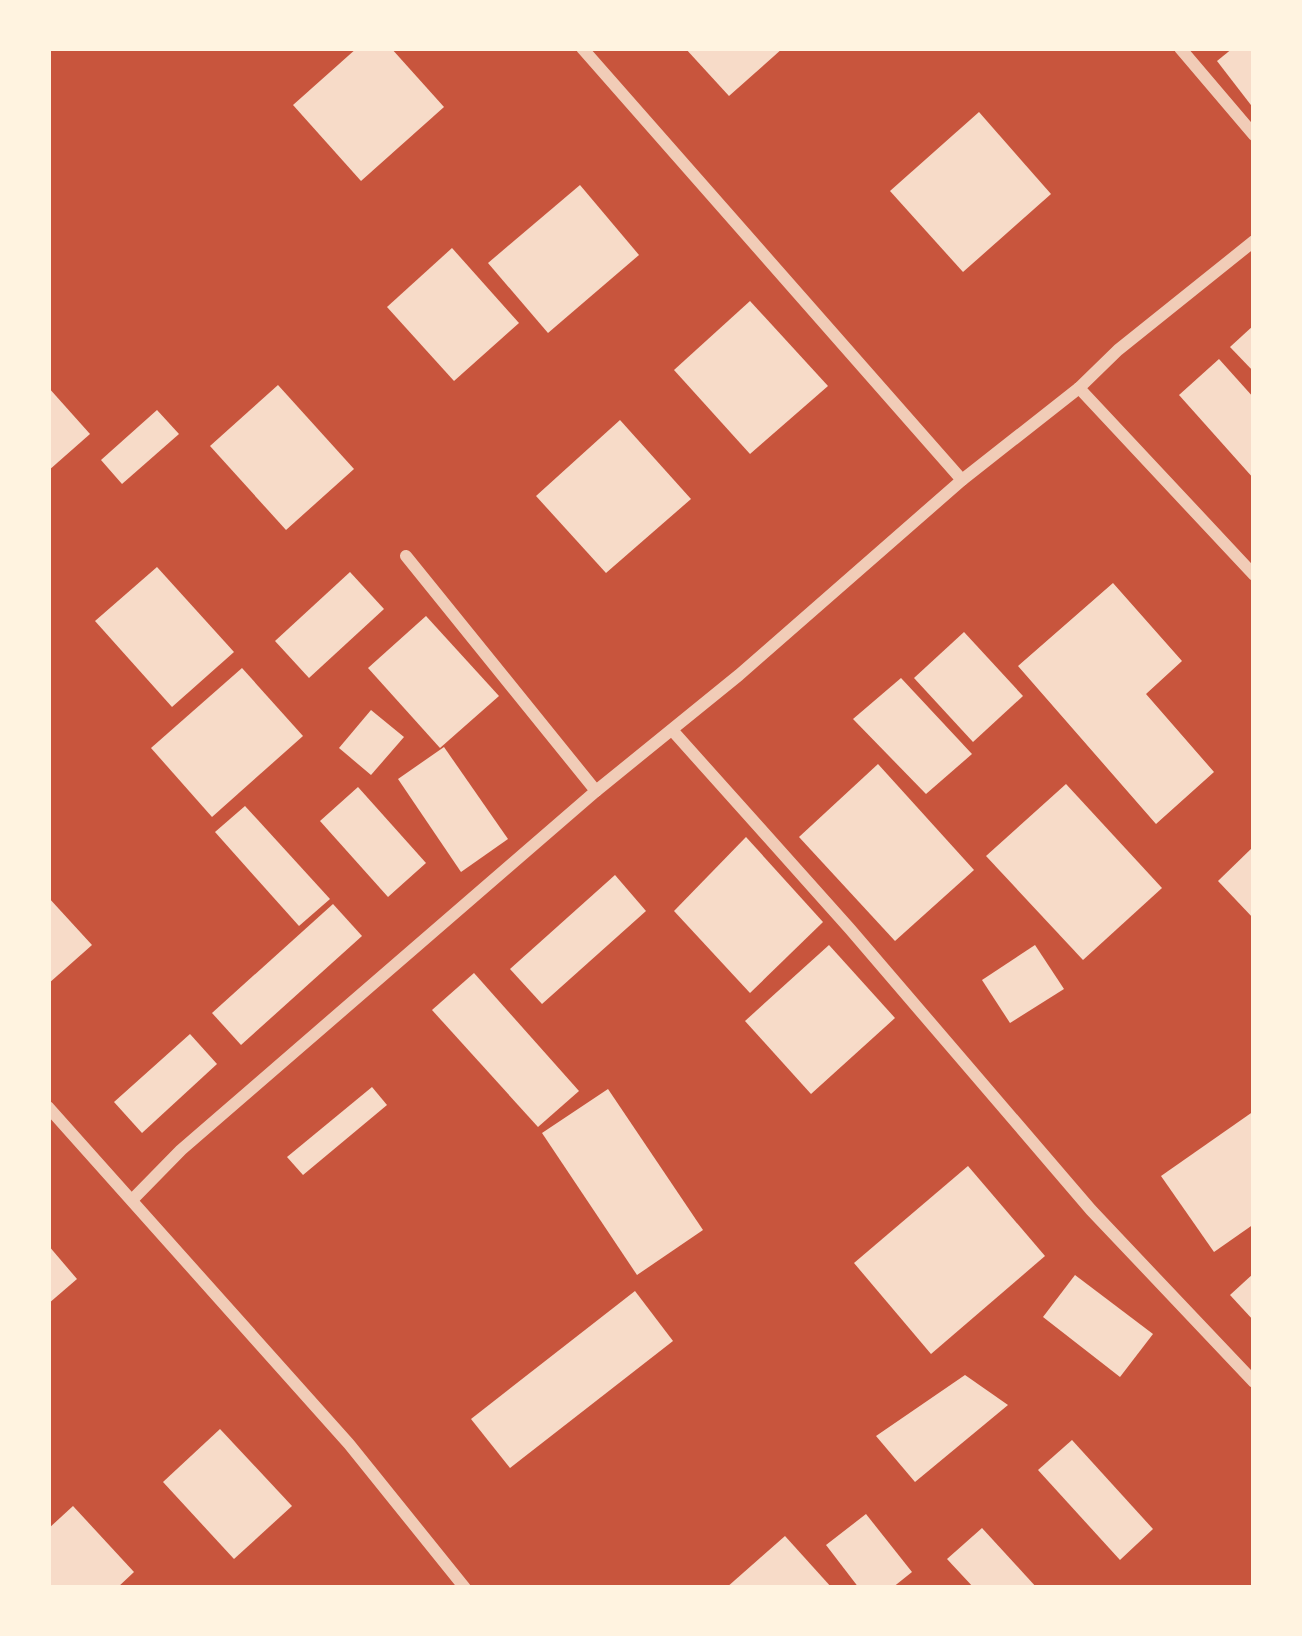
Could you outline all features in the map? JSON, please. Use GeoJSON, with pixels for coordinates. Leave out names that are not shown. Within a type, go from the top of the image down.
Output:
{"type":"FeatureCollection","features":[{"type":"Feature","properties":{"kind":"street"},"geometry":{"type":"LineString","coordinates":[[583,48],[962,480]]}},
{"type":"Feature","properties":{"kind":"street"},"geometry":{"type":"LineString","coordinates":[[1180,48],[1254,135]]}},
{"type":"Feature","properties":{"kind":"street"},"geometry":{"type":"LineString","coordinates":[[132,1200],[182,1150],[596,791],[962,480],[1254,241]]}},
{"type":"Feature","properties":{"kind":"street"},"geometry":{"type":"LineString","coordinates":[[1079,388],[1254,575]]}},
{"type":"Feature","properties":{"kind":"street"},"geometry":{"type":"LineString","coordinates":[[406,556],[596,791]]}},
{"type":"Feature","properties":{"kind":"street"},"geometry":{"type":"LineString","coordinates":[[672,730],[1091,1210],[1254,1382]]}},
{"type":"Feature","properties":{"kind":"street"},"geometry":{"type":"LineString","coordinates":[[48,1107],[349,1444],[465,1588]]}},
{"type":"Feature","properties":{"kind":"building"},"geometry":{"type":"Polygon","coordinates":[[[357,48],[391,48],[444,107],[361,181],[293,105],[357,48]]]}},
{"type":"Feature","properties":{"kind":"building"},"geometry":{"type":"Polygon","coordinates":[[[685,48],[783,48],[729,96],[685,48]]]}},
{"type":"Feature","properties":{"kind":"building"},"geometry":{"type":"Polygon","coordinates":[[[1233,48],[1254,48],[1254,109],[1217,61],[1233,48]]]}},
{"type":"Feature","properties":{"kind":"building"},"geometry":{"type":"Polygon","coordinates":[[[979,112],[1051,194],[963,272],[890,191],[979,112]]]}},
{"type":"Feature","properties":{"kind":"building"},"geometry":{"type":"Polygon","coordinates":[[[580,185],[639,255],[548,333],[488,263],[580,185]]]}},
{"type":"Feature","properties":{"kind":"building"},"geometry":{"type":"Polygon","coordinates":[[[452,248],[519,323],[454,381],[387,307],[452,248]]]}},
{"type":"Feature","properties":{"kind":"building"},"geometry":{"type":"Polygon","coordinates":[[[750,301],[828,386],[750,454],[674,370],[750,301]]]}},
{"type":"Feature","properties":{"kind":"building"},"geometry":{"type":"Polygon","coordinates":[[[1254,325],[1254,372],[1230,347],[1254,325]]]}},
{"type":"Feature","properties":{"kind":"building"},"geometry":{"type":"Polygon","coordinates":[[[1219,359],[1254,398],[1254,479],[1179,395],[1219,359]]]}},
{"type":"Feature","properties":{"kind":"building"},"geometry":{"type":"Polygon","coordinates":[[[278,385],[354,469],[286,530],[210,446],[278,385]]]}},
{"type":"Feature","properties":{"kind":"building"},"geometry":{"type":"Polygon","coordinates":[[[48,387],[90,434],[48,471],[48,387]]]}},
{"type":"Feature","properties":{"kind":"building"},"geometry":{"type":"Polygon","coordinates":[[[157,410],[179,434],[122,484],[101,460],[157,410]]]}},
{"type":"Feature","properties":{"kind":"building"},"geometry":{"type":"Polygon","coordinates":[[[620,420],[691,499],[606,573],[536,496],[620,420]]]}},
{"type":"Feature","properties":{"kind":"building"},"geometry":{"type":"Polygon","coordinates":[[[157,567],[234,652],[172,707],[95,621],[157,567]]]}},
{"type":"Feature","properties":{"kind":"building"},"geometry":{"type":"Polygon","coordinates":[[[350,572],[384,609],[309,678],[275,641],[350,572]]]}},
{"type":"Feature","properties":{"kind":"building"},"geometry":{"type":"Polygon","coordinates":[[[1113,583],[1182,661],[1146,694],[1214,772],[1156,824],[1018,666],[1113,583]]]}},
{"type":"Feature","properties":{"kind":"building"},"geometry":{"type":"Polygon","coordinates":[[[426,616],[499,696],[440,748],[368,668],[426,616]]]}},
{"type":"Feature","properties":{"kind":"building"},"geometry":{"type":"Polygon","coordinates":[[[964,632],[1023,696],[973,742],[914,678],[964,632]]]}},
{"type":"Feature","properties":{"kind":"building"},"geometry":{"type":"Polygon","coordinates":[[[242,668],[303,736],[212,817],[151,748],[242,668]]]}},
{"type":"Feature","properties":{"kind":"building"},"geometry":{"type":"Polygon","coordinates":[[[901,678],[972,754],[926,794],[853,719],[901,678]]]}},
{"type":"Feature","properties":{"kind":"building"},"geometry":{"type":"Polygon","coordinates":[[[371,710],[404,737],[371,775],[339,748],[371,710]]]}},
{"type":"Feature","properties":{"kind":"building"},"geometry":{"type":"Polygon","coordinates":[[[444,747],[508,839],[461,872],[398,779],[444,747]]]}},
{"type":"Feature","properties":{"kind":"building"},"geometry":{"type":"Polygon","coordinates":[[[878,764],[974,870],[895,941],[799,837],[878,764]]]}},
{"type":"Feature","properties":{"kind":"building"},"geometry":{"type":"Polygon","coordinates":[[[1066,784],[1162,888],[1083,960],[986,856],[1066,784]]]}},
{"type":"Feature","properties":{"kind":"building"},"geometry":{"type":"Polygon","coordinates":[[[358,787],[426,863],[388,897],[320,821],[358,787]]]}},
{"type":"Feature","properties":{"kind":"building"},"geometry":{"type":"Polygon","coordinates":[[[245,806],[330,899],[299,926],[215,832],[245,806]]]}},
{"type":"Feature","properties":{"kind":"building"},"geometry":{"type":"Polygon","coordinates":[[[746,837],[823,922],[750,993],[674,911],[746,837]]]}},
{"type":"Feature","properties":{"kind":"building"},"geometry":{"type":"Polygon","coordinates":[[[1254,846],[1254,919],[1218,881],[1254,846]]]}},
{"type":"Feature","properties":{"kind":"building"},"geometry":{"type":"Polygon","coordinates":[[[615,875],[646,911],[542,1004],[510,969],[615,875]]]}},
{"type":"Feature","properties":{"kind":"building"},"geometry":{"type":"Polygon","coordinates":[[[48,897],[92,945],[48,984],[48,897]]]}},
{"type":"Feature","properties":{"kind":"building"},"geometry":{"type":"Polygon","coordinates":[[[333,904],[362,936],[241,1045],[212,1013],[333,904]]]}},
{"type":"Feature","properties":{"kind":"building"},"geometry":{"type":"Polygon","coordinates":[[[829,945],[895,1018],[811,1094],[745,1021],[829,945]]]}},
{"type":"Feature","properties":{"kind":"building"},"geometry":{"type":"Polygon","coordinates":[[[1035,945],[1064,989],[1010,1023],[982,980],[1035,945]]]}},
{"type":"Feature","properties":{"kind":"building"},"geometry":{"type":"Polygon","coordinates":[[[474,973],[579,1091],[538,1127],[432,1010],[474,973]]]}},
{"type":"Feature","properties":{"kind":"building"},"geometry":{"type":"Polygon","coordinates":[[[190,1034],[217,1064],[142,1133],[114,1102],[190,1034]]]}},
{"type":"Feature","properties":{"kind":"building"},"geometry":{"type":"Polygon","coordinates":[[[372,1087],[387,1105],[303,1175],[287,1157],[372,1087]]]}},
{"type":"Feature","properties":{"kind":"building"},"geometry":{"type":"Polygon","coordinates":[[[608,1089],[703,1230],[637,1275],[542,1133],[608,1089]]]}},
{"type":"Feature","properties":{"kind":"building"},"geometry":{"type":"Polygon","coordinates":[[[1254,1111],[1254,1224],[1214,1252],[1161,1176],[1254,1111]]]}},
{"type":"Feature","properties":{"kind":"building"},"geometry":{"type":"Polygon","coordinates":[[[968,1166],[1045,1256],[931,1354],[854,1263],[968,1166]]]}},
{"type":"Feature","properties":{"kind":"building"},"geometry":{"type":"Polygon","coordinates":[[[48,1245],[77,1279],[48,1304],[48,1245]]]}},
{"type":"Feature","properties":{"kind":"building"},"geometry":{"type":"Polygon","coordinates":[[[1254,1273],[1254,1321],[1230,1295],[1254,1273]]]}},
{"type":"Feature","properties":{"kind":"building"},"geometry":{"type":"Polygon","coordinates":[[[1075,1275],[1153,1334],[1120,1377],[1043,1317],[1075,1275]]]}},
{"type":"Feature","properties":{"kind":"building"},"geometry":{"type":"Polygon","coordinates":[[[635,1291],[673,1341],[510,1468],[471,1419],[635,1291]]]}},
{"type":"Feature","properties":{"kind":"building"},"geometry":{"type":"Polygon","coordinates":[[[965,1375],[1008,1405],[915,1482],[876,1436],[965,1375]]]}},
{"type":"Feature","properties":{"kind":"building"},"geometry":{"type":"Polygon","coordinates":[[[220,1429],[292,1506],[234,1559],[163,1482],[220,1429]]]}},
{"type":"Feature","properties":{"kind":"building"},"geometry":{"type":"Polygon","coordinates":[[[1072,1440],[1153,1529],[1120,1560],[1038,1470],[1072,1440]]]}},
{"type":"Feature","properties":{"kind":"building"},"geometry":{"type":"Polygon","coordinates":[[[73,1506],[134,1572],[117,1588],[48,1588],[48,1529],[73,1506]]]}},
{"type":"Feature","properties":{"kind":"building"},"geometry":{"type":"Polygon","coordinates":[[[866,1514],[912,1572],[892,1588],[859,1588],[826,1545],[866,1514]]]}},
{"type":"Feature","properties":{"kind":"building"},"geometry":{"type":"Polygon","coordinates":[[[982,1528],[1037,1588],[974,1588],[947,1559],[982,1528]]]}},
{"type":"Feature","properties":{"kind":"building"},"geometry":{"type":"Polygon","coordinates":[[[785,1536],[832,1588],[726,1588],[785,1536]]]}}]}
